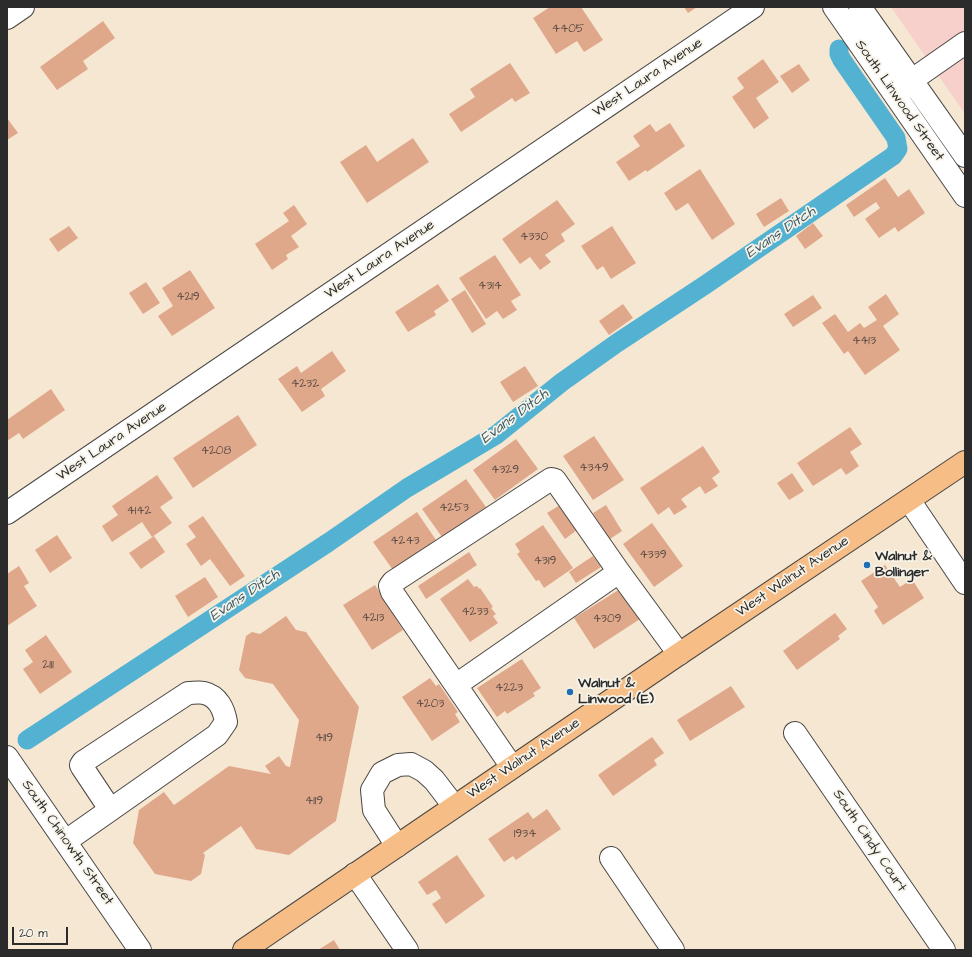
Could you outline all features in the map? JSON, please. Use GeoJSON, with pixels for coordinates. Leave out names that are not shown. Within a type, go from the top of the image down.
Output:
{"type":"FeatureCollection","features":[{"type":"Feature","properties":{"kind":"main road","name":"West Walnut Avenue"},"geometry":{"type":"LineString","coordinates":[[244,950],[454,806],[965,462]]}},
{"type":"Feature","properties":{"kind":"street"},"geometry":{"type":"LineString","coordinates":[[7,18],[23,7]]}},
{"type":"Feature","properties":{"kind":"street","name":"West Laura Avenue"},"geometry":{"type":"LineString","coordinates":[[7,513],[753,7]]}},
{"type":"Feature","properties":{"kind":"street","name":"South Linwood Street"},"geometry":{"type":"LineString","coordinates":[[834,7],[965,196]]}},
{"type":"Feature","properties":{"kind":"street","name":"South Linwood Street"},"geometry":{"type":"LineString","coordinates":[[860,7],[965,156]]}},
{"type":"Feature","properties":{"kind":"street"},"geometry":{"type":"LineString","coordinates":[[896,97],[912,80],[965,43]]}},
{"type":"Feature","properties":{"kind":"street"},"geometry":{"type":"LineString","coordinates":[[512,767],[392,592],[390,586],[393,582],[551,478],[555,480],[619,572],[679,654]]}},
{"type":"Feature","properties":{"kind":"street"},"geometry":{"type":"LineString","coordinates":[[909,500],[965,583]]}},
{"type":"Feature","properties":{"kind":"street"},"geometry":{"type":"LineString","coordinates":[[456,686],[619,572]]}},
{"type":"Feature","properties":{"kind":"street"},"geometry":{"type":"LineString","coordinates":[[66,841],[217,735],[226,722],[221,707],[216,699],[205,693],[188,693],[83,762],[81,765],[82,767],[110,809]]}},
{"type":"Feature","properties":{"kind":"street","name":"South Cindy Court"},"geometry":{"type":"LineString","coordinates":[[795,733],[944,950]]}},
{"type":"Feature","properties":{"kind":"street","name":"South Chinowth Street"},"geometry":{"type":"LineString","coordinates":[[7,757],[14,782],[66,841],[140,950]]}},
{"type":"Feature","properties":{"kind":"street"},"geometry":{"type":"LineString","coordinates":[[397,846],[374,810],[372,790],[382,773],[398,765],[411,764],[424,771],[434,780],[454,806]]}},
{"type":"Feature","properties":{"kind":"street"},"geometry":{"type":"LineString","coordinates":[[611,858],[673,950]]}},
{"type":"Feature","properties":{"kind":"street"},"geometry":{"type":"LineString","coordinates":[[355,874],[407,950]]}},
{"type":"Feature","properties":{"kind":"shaded area"},"geometry":{"type":"Polygon","coordinates":[[[891,7],[965,7],[965,114],[891,7]]]}},
{"type":"Feature","properties":{"kind":"building"},"geometry":{"type":"Polygon","coordinates":[[[550,7],[581,7],[603,40],[584,52],[577,41],[556,54],[533,18],[550,7]]]}},
{"type":"Feature","properties":{"kind":"building"},"geometry":{"type":"Polygon","coordinates":[[[684,7],[697,7],[688,13],[684,7]]]}},
{"type":"Feature","properties":{"kind":"building"},"geometry":{"type":"Polygon","coordinates":[[[103,21],[115,38],[83,61],[88,69],[57,90],[40,67],[103,21]]]}},
{"type":"Feature","properties":{"kind":"building"},"geometry":{"type":"Polygon","coordinates":[[[763,59],[779,82],[756,98],[769,118],[754,129],[732,97],[744,88],[737,78],[763,59]]]}},
{"type":"Feature","properties":{"kind":"building"},"geometry":{"type":"Polygon","coordinates":[[[510,63],[530,93],[515,102],[512,98],[461,132],[449,114],[475,97],[470,89],[510,63]]]}},
{"type":"Feature","properties":{"kind":"building"},"geometry":{"type":"Polygon","coordinates":[[[799,64],[810,80],[792,93],[780,76],[799,64]]]}},
{"type":"Feature","properties":{"kind":"building"},"geometry":{"type":"Polygon","coordinates":[[[7,118],[18,133],[7,140],[7,118]]]}},
{"type":"Feature","properties":{"kind":"building"},"geometry":{"type":"Polygon","coordinates":[[[670,123],[685,146],[647,172],[646,170],[629,181],[616,162],[640,146],[633,136],[650,124],[656,132],[670,123]]]}},
{"type":"Feature","properties":{"kind":"building"},"geometry":{"type":"Polygon","coordinates":[[[413,138],[429,162],[367,203],[340,162],[366,145],[377,162],[413,138]]]}},
{"type":"Feature","properties":{"kind":"building"},"geometry":{"type":"Polygon","coordinates":[[[700,169],[735,224],[712,240],[688,203],[676,211],[664,193],[700,169]]]}},
{"type":"Feature","properties":{"kind":"building"},"geometry":{"type":"Polygon","coordinates":[[[885,178],[898,197],[909,189],[925,213],[898,232],[895,227],[879,238],[865,219],[880,208],[876,202],[854,217],[846,205],[885,178]]]}},
{"type":"Feature","properties":{"kind":"building"},"geometry":{"type":"Polygon","coordinates":[[[781,198],[789,211],[764,227],[756,214],[781,198]]]}},
{"type":"Feature","properties":{"kind":"building"},"geometry":{"type":"Polygon","coordinates":[[[557,200],[575,224],[561,234],[565,241],[545,255],[551,262],[540,270],[530,257],[520,264],[502,239],[557,200]]]}},
{"type":"Feature","properties":{"kind":"building"},"geometry":{"type":"Polygon","coordinates":[[[294,205],[307,224],[291,236],[299,247],[286,255],[288,259],[272,270],[255,244],[289,221],[283,213],[294,205]]]}},
{"type":"Feature","properties":{"kind":"building"},"geometry":{"type":"Polygon","coordinates":[[[813,223],[823,236],[805,249],[796,236],[813,223]]]}},
{"type":"Feature","properties":{"kind":"building"},"geometry":{"type":"Polygon","coordinates":[[[69,226],[78,238],[58,252],[49,239],[69,226]]]}},
{"type":"Feature","properties":{"kind":"building"},"geometry":{"type":"Polygon","coordinates":[[[612,226],[636,263],[611,279],[603,266],[597,270],[581,246],[612,226]]]}},
{"type":"Feature","properties":{"kind":"building"},"geometry":{"type":"Polygon","coordinates":[[[495,255],[521,295],[511,301],[517,310],[503,319],[497,311],[486,319],[459,278],[495,255]]]}},
{"type":"Feature","properties":{"kind":"building"},"geometry":{"type":"Polygon","coordinates":[[[190,270],[215,308],[172,336],[158,316],[173,306],[162,288],[190,270]]]}},
{"type":"Feature","properties":{"kind":"building"},"geometry":{"type":"Polygon","coordinates":[[[146,282],[160,303],[143,314],[129,293],[146,282]]]}},
{"type":"Feature","properties":{"kind":"building"},"geometry":{"type":"Polygon","coordinates":[[[438,284],[449,301],[434,311],[436,315],[408,332],[395,312],[438,284]]]}},
{"type":"Feature","properties":{"kind":"building"},"geometry":{"type":"Polygon","coordinates":[[[465,290],[486,324],[472,333],[451,299],[465,290]]]}},
{"type":"Feature","properties":{"kind":"building"},"geometry":{"type":"Polygon","coordinates":[[[886,294],[899,314],[883,326],[900,350],[865,375],[848,351],[844,354],[822,323],[835,314],[848,332],[860,323],[864,328],[877,320],[868,307],[886,294]]]}},
{"type":"Feature","properties":{"kind":"building"},"geometry":{"type":"Polygon","coordinates":[[[813,295],[822,308],[793,327],[784,314],[813,295]]]}},
{"type":"Feature","properties":{"kind":"building"},"geometry":{"type":"Polygon","coordinates":[[[623,304],[633,318],[609,335],[599,321],[623,304]]]}},
{"type":"Feature","properties":{"kind":"building"},"geometry":{"type":"Polygon","coordinates":[[[332,351],[346,371],[321,389],[325,396],[302,412],[278,379],[297,366],[301,373],[332,351]]]}},
{"type":"Feature","properties":{"kind":"building"},"geometry":{"type":"Polygon","coordinates":[[[525,366],[538,386],[513,402],[500,382],[525,366]]]}},
{"type":"Feature","properties":{"kind":"building"},"geometry":{"type":"Polygon","coordinates":[[[51,389],[65,410],[23,439],[19,433],[7,441],[7,420],[51,389]]]}},
{"type":"Feature","properties":{"kind":"building"},"geometry":{"type":"Polygon","coordinates":[[[238,415],[257,445],[193,488],[173,458],[238,415]]]}},
{"type":"Feature","properties":{"kind":"building"},"geometry":{"type":"Polygon","coordinates":[[[850,427],[862,444],[850,452],[859,466],[846,475],[841,468],[813,486],[797,463],[850,427]]]}},
{"type":"Feature","properties":{"kind":"building"},"geometry":{"type":"Polygon","coordinates":[[[594,436],[624,480],[593,500],[563,456],[594,436]]]}},
{"type":"Feature","properties":{"kind":"building"},"geometry":{"type":"Polygon","coordinates":[[[516,439],[538,469],[495,500],[473,470],[516,439]]]}},
{"type":"Feature","properties":{"kind":"building"},"geometry":{"type":"Polygon","coordinates":[[[703,446],[720,472],[712,478],[718,486],[705,494],[700,486],[681,499],[687,507],[674,515],[669,507],[658,515],[640,488],[703,446]]]}},
{"type":"Feature","properties":{"kind":"building"},"geometry":{"type":"Polygon","coordinates":[[[792,473],[804,491],[789,500],[777,483],[792,473]]]}},
{"type":"Feature","properties":{"kind":"building"},"geometry":{"type":"Polygon","coordinates":[[[157,475],[173,498],[160,507],[172,523],[152,537],[142,522],[112,542],[102,526],[118,515],[112,506],[157,475]]]}},
{"type":"Feature","properties":{"kind":"building"},"geometry":{"type":"Polygon","coordinates":[[[466,479],[486,507],[477,513],[479,515],[451,534],[449,532],[442,537],[422,509],[466,479]]]}},
{"type":"Feature","properties":{"kind":"building"},"geometry":{"type":"Polygon","coordinates":[[[560,505],[577,530],[565,539],[547,513],[560,505]]]}},
{"type":"Feature","properties":{"kind":"building"},"geometry":{"type":"Polygon","coordinates":[[[606,505],[622,531],[610,539],[593,513],[606,505]]]}},
{"type":"Feature","properties":{"kind":"building"},"geometry":{"type":"Polygon","coordinates":[[[417,512],[436,540],[393,570],[373,542],[417,512]]]}},
{"type":"Feature","properties":{"kind":"building"},"geometry":{"type":"Polygon","coordinates":[[[203,516],[245,576],[230,586],[210,559],[201,566],[186,544],[196,537],[188,526],[203,516]]]}},
{"type":"Feature","properties":{"kind":"building"},"geometry":{"type":"Polygon","coordinates":[[[652,523],[683,566],[654,587],[623,544],[652,523]]]}},
{"type":"Feature","properties":{"kind":"building"},"geometry":{"type":"Polygon","coordinates":[[[543,525],[573,568],[544,588],[539,580],[536,581],[517,554],[520,552],[515,544],[543,525]]]}},
{"type":"Feature","properties":{"kind":"building"},"geometry":{"type":"Polygon","coordinates":[[[57,535],[72,558],[50,573],[35,550],[57,535]]]}},
{"type":"Feature","properties":{"kind":"building"},"geometry":{"type":"Polygon","coordinates":[[[154,536],[165,552],[141,569],[129,553],[154,536]]]}},
{"type":"Feature","properties":{"kind":"building"},"geometry":{"type":"Polygon","coordinates":[[[469,552],[477,565],[426,599],[418,586],[469,552]]]}},
{"type":"Feature","properties":{"kind":"building"},"geometry":{"type":"Polygon","coordinates":[[[593,556],[601,567],[576,583],[569,572],[593,556]]]}},
{"type":"Feature","properties":{"kind":"building"},"geometry":{"type":"Polygon","coordinates":[[[885,565],[900,587],[912,579],[924,598],[883,625],[874,611],[878,607],[861,581],[885,565]]]}},
{"type":"Feature","properties":{"kind":"building"},"geometry":{"type":"Polygon","coordinates":[[[19,566],[29,583],[24,586],[37,606],[7,626],[7,574],[19,566]]]}},
{"type":"Feature","properties":{"kind":"building"},"geometry":{"type":"Polygon","coordinates":[[[205,577],[218,597],[188,617],[175,596],[205,577]]]}},
{"type":"Feature","properties":{"kind":"building"},"geometry":{"type":"Polygon","coordinates":[[[468,579],[474,587],[477,586],[479,589],[480,588],[493,607],[491,608],[496,614],[493,616],[498,623],[470,642],[440,599],[468,579]]]}},
{"type":"Feature","properties":{"kind":"building"},"geometry":{"type":"Polygon","coordinates":[[[375,585],[403,630],[372,650],[343,605],[375,585]]]}},
{"type":"Feature","properties":{"kind":"building"},"geometry":{"type":"Polygon","coordinates":[[[620,589],[640,619],[594,649],[574,618],[620,589]]]}},
{"type":"Feature","properties":{"kind":"building"},"geometry":{"type":"Polygon","coordinates":[[[835,613],[847,629],[838,636],[840,639],[797,670],[783,651],[835,613]]]}},
{"type":"Feature","properties":{"kind":"building"},"geometry":{"type":"Polygon","coordinates":[[[286,616],[296,630],[306,632],[359,707],[336,821],[289,855],[256,849],[241,826],[203,853],[205,855],[201,874],[191,881],[155,874],[133,843],[139,810],[164,792],[174,805],[229,766],[271,774],[265,766],[279,756],[286,766],[290,767],[299,720],[273,684],[245,678],[239,670],[246,636],[252,632],[260,634],[286,616]]]}},
{"type":"Feature","properties":{"kind":"building"},"geometry":{"type":"Polygon","coordinates":[[[46,635],[72,672],[40,694],[23,669],[33,662],[25,650],[46,635]]]}},
{"type":"Feature","properties":{"kind":"building"},"geometry":{"type":"Polygon","coordinates":[[[522,659],[541,688],[533,693],[535,696],[507,714],[505,711],[497,717],[477,688],[522,659]]]}},
{"type":"Feature","properties":{"kind":"building"},"geometry":{"type":"Polygon","coordinates":[[[430,678],[436,686],[439,684],[458,712],[455,714],[460,722],[432,741],[402,697],[430,678]]]}},
{"type":"Feature","properties":{"kind":"building"},"geometry":{"type":"Polygon","coordinates":[[[731,686],[745,707],[690,741],[677,720],[731,686]]]}},
{"type":"Feature","properties":{"kind":"building"},"geometry":{"type":"Polygon","coordinates":[[[652,737],[664,753],[654,760],[657,765],[613,796],[598,775],[652,737]]]}},
{"type":"Feature","properties":{"kind":"building"},"geometry":{"type":"Polygon","coordinates":[[[547,809],[561,829],[516,860],[513,856],[504,862],[488,839],[528,812],[533,819],[547,809]]]}},
{"type":"Feature","properties":{"kind":"building"},"geometry":{"type":"Polygon","coordinates":[[[457,855],[485,896],[446,924],[432,904],[441,898],[436,890],[427,895],[418,882],[457,855]]]}},
{"type":"Feature","properties":{"kind":"building"},"geometry":{"type":"Polygon","coordinates":[[[334,940],[340,950],[318,950],[334,940]]]}},
{"type":"Feature","properties":{"kind":"waterway","name":"Evans Ditch"},"geometry":{"type":"LineString","coordinates":[[27,740],[329,542],[407,488],[496,435],[562,382],[617,343],[705,285],[893,156],[898,149],[896,138],[842,60],[839,54],[839,49]]}},
{"type":"Feature","properties":{"kind":"place","name":"Walnut & Bollinger"},"geometry":{"type":"Point","coordinates":[867,565]}},
{"type":"Feature","properties":{"kind":"place","name":"Walnut & Linwood (E)"},"geometry":{"type":"Point","coordinates":[570,692]}}]}
